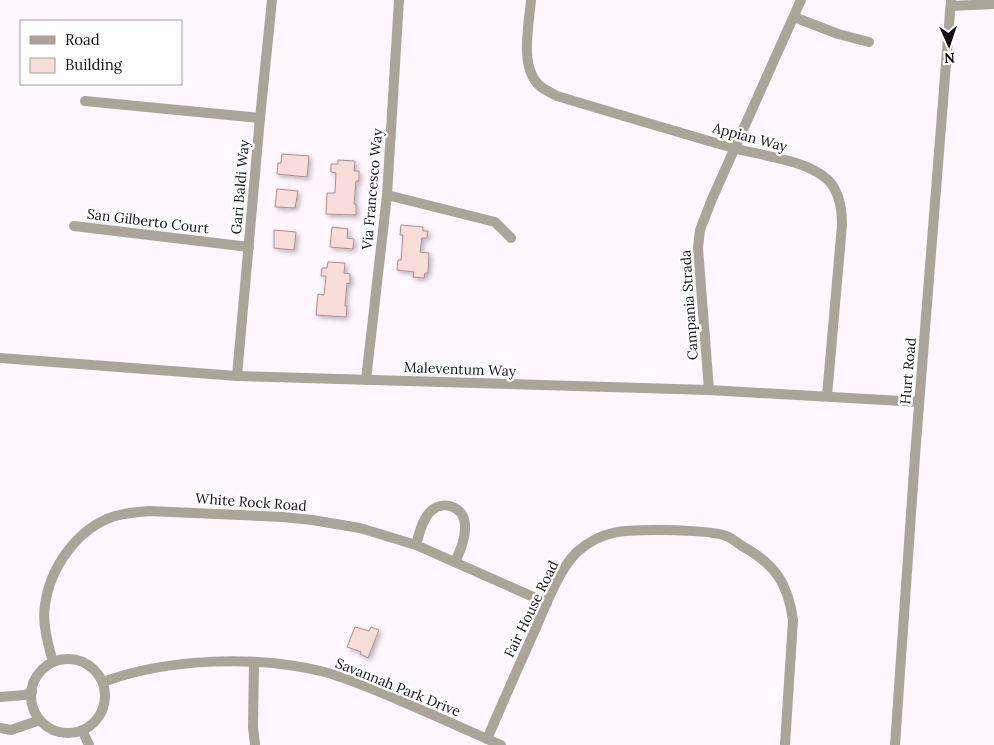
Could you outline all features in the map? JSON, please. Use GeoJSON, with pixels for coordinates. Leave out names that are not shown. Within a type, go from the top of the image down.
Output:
{"type":"FeatureCollection","features":[{"type":"Feature","properties":{"kind":"street","name":"Gari Baldi Way"},"geometry":{"type":"LineString","coordinates":[[237,376],[272,0]]}},
{"type":"Feature","properties":{"kind":"street","name":"Via Francesco Way"},"geometry":{"type":"LineString","coordinates":[[366,380],[386,195],[399,0]]}},
{"type":"Feature","properties":{"kind":"street","name":"Appian Way"},"geometry":{"type":"LineString","coordinates":[[531,0],[527,49],[529,71],[539,85],[557,96],[735,148],[794,163],[828,180],[838,196],[842,214],[842,225],[827,396]]}},
{"type":"Feature","properties":{"kind":"street","name":"Campania Strada"},"geometry":{"type":"LineString","coordinates":[[709,390],[698,257],[698,239],[702,222],[801,0]]}},
{"type":"Feature","properties":{"kind":"street"},"geometry":{"type":"LineString","coordinates":[[951,3],[994,4]]}},
{"type":"Feature","properties":{"kind":"street","name":"Hurt Road"},"geometry":{"type":"LineString","coordinates":[[895,745],[951,3]]}},
{"type":"Feature","properties":{"kind":"street"},"geometry":{"type":"LineString","coordinates":[[794,17],[838,34],[869,42]]}},
{"type":"Feature","properties":{"kind":"street"},"geometry":{"type":"LineString","coordinates":[[85,101],[260,118]]}},
{"type":"Feature","properties":{"kind":"street"},"geometry":{"type":"LineString","coordinates":[[386,195],[495,222],[511,238]]}},
{"type":"Feature","properties":{"kind":"street","name":"San Gilberto Court"},"geometry":{"type":"LineString","coordinates":[[74,226],[249,247]]}},
{"type":"Feature","properties":{"kind":"street","name":"Maleventum Way"},"geometry":{"type":"LineString","coordinates":[[0,358],[237,376],[709,390],[920,402]]}},
{"type":"Feature","properties":{"kind":"street"},"geometry":{"type":"LineString","coordinates":[[416,545],[428,514],[443,504],[451,506],[461,512],[466,523],[466,533],[455,562]]}},
{"type":"Feature","properties":{"kind":"street","name":"White Rock Road"},"geometry":{"type":"LineString","coordinates":[[53,662],[45,627],[44,607],[52,578],[60,563],[79,538],[95,526],[113,517],[149,511],[292,518],[360,528],[416,545],[546,603]]}},
{"type":"Feature","properties":{"kind":"street","name":"Fair House Road"},"geometry":{"type":"LineString","coordinates":[[487,739],[546,603],[558,580],[576,553],[610,532],[672,530],[726,536],[760,556],[774,570],[790,599],[793,620],[785,745]]}},
{"type":"Feature","properties":{"kind":"street"},"geometry":{"type":"LineString","coordinates":[[75,659],[87,663],[95,669],[103,681],[106,693],[103,709],[97,720],[82,730],[65,733],[56,731],[46,726],[40,720],[33,708],[32,692],[34,682],[42,669],[53,662],[75,659]]}},
{"type":"Feature","properties":{"kind":"street"},"geometry":{"type":"LineString","coordinates":[[254,662],[253,727],[255,745]]}},
{"type":"Feature","properties":{"kind":"street","name":"Savannah Park Drive"},"geometry":{"type":"LineString","coordinates":[[103,681],[125,674],[176,664],[254,662],[296,666],[325,672],[354,682],[501,745]]}},
{"type":"Feature","properties":{"kind":"street"},"geometry":{"type":"LineString","coordinates":[[0,697],[25,695],[32,692]]}},
{"type":"Feature","properties":{"kind":"street"},"geometry":{"type":"LineString","coordinates":[[0,728],[12,730],[40,720]]}},
{"type":"Feature","properties":{"kind":"street"},"geometry":{"type":"LineString","coordinates":[[82,730],[89,745]]}},
{"type":"Feature","properties":{"kind":"building"},"geometry":{"type":"Polygon","coordinates":[[[282,154],[309,156],[307,177],[277,174],[278,163],[281,163],[282,154]]]}},
{"type":"Feature","properties":{"kind":"building"},"geometry":{"type":"Polygon","coordinates":[[[338,160],[355,161],[354,171],[359,171],[354,204],[356,204],[356,215],[326,214],[327,193],[335,193],[336,173],[331,172],[331,164],[338,164],[338,160]]]}},
{"type":"Feature","properties":{"kind":"building"},"geometry":{"type":"Polygon","coordinates":[[[277,189],[298,191],[295,208],[275,207],[277,189]]]}},
{"type":"Feature","properties":{"kind":"building"},"geometry":{"type":"Polygon","coordinates":[[[401,225],[423,227],[423,231],[428,231],[427,238],[422,238],[420,252],[429,253],[428,273],[425,273],[424,278],[413,277],[414,272],[397,270],[398,260],[401,260],[403,235],[400,235],[401,225]]]}},
{"type":"Feature","properties":{"kind":"building"},"geometry":{"type":"Polygon","coordinates":[[[332,227],[348,229],[347,238],[354,239],[353,249],[330,247],[332,227]]]}},
{"type":"Feature","properties":{"kind":"building"},"geometry":{"type":"Polygon","coordinates":[[[274,230],[296,232],[294,250],[274,248],[274,230]]]}},
{"type":"Feature","properties":{"kind":"building"},"geometry":{"type":"Polygon","coordinates":[[[328,262],[345,263],[344,273],[350,274],[350,284],[347,283],[346,317],[316,315],[318,294],[324,295],[326,276],[321,276],[322,268],[327,268],[328,262]]]}},
{"type":"Feature","properties":{"kind":"building"},"geometry":{"type":"Polygon","coordinates":[[[355,627],[369,631],[371,627],[379,630],[368,658],[360,654],[361,652],[347,647],[355,627]]]}}]}
